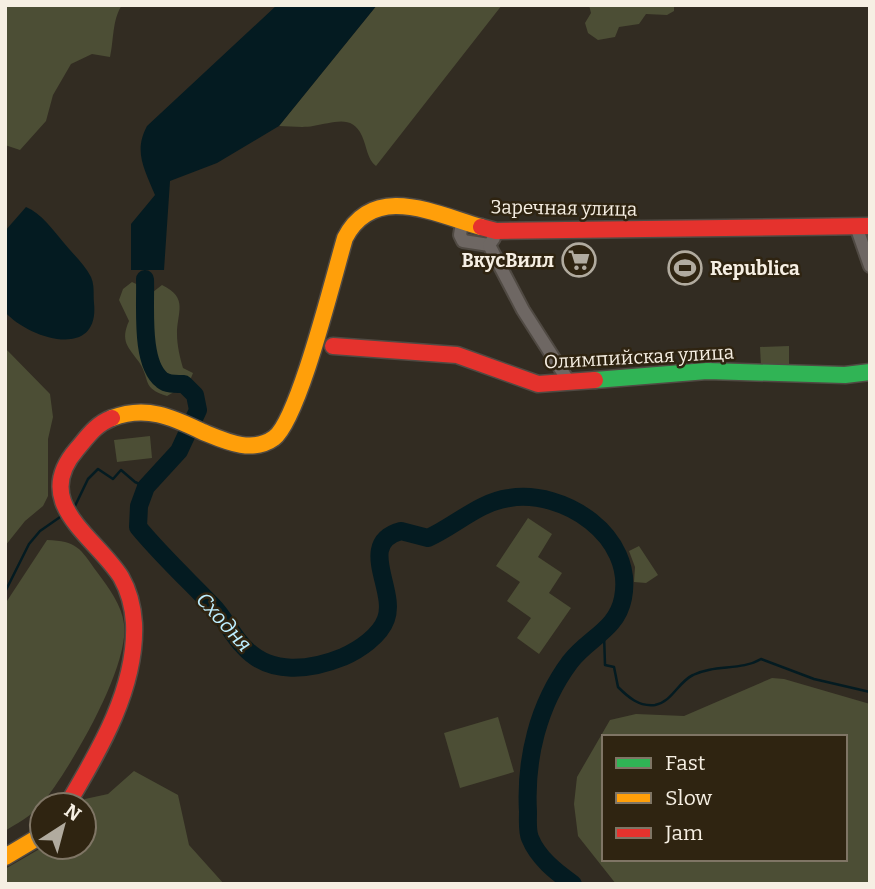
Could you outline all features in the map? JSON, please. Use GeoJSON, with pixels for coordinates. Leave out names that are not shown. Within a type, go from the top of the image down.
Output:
{"type":"FeatureCollection","features":[{"type":"Feature","properties":{"kind":"main road","name":"Заречная улица"},"geometry":{"type":"LineString","coordinates":[[74,791],[121,698],[131,668],[135,637],[126,587],[64,508],[60,486],[62,474],[84,438],[117,412],[141,409],[250,448],[262,447],[280,436],[294,406],[345,238],[355,219],[364,212],[389,204],[424,210],[462,223],[493,238],[863,226]]}},
{"type":"Feature","properties":{"kind":"main road","name":"Олимпийская улица"},"geometry":{"type":"LineString","coordinates":[[333,346],[411,348],[460,355],[526,383],[551,387],[569,382],[707,371],[845,375],[870,372]]}},
{"type":"Feature","properties":{"kind":"main road"},"geometry":{"type":"LineString","coordinates":[[5,857],[28,846]]}},
{"type":"Feature","properties":{"kind":"street"},"geometry":{"type":"LineString","coordinates":[[863,226],[870,266]]}},
{"type":"Feature","properties":{"kind":"street"},"geometry":{"type":"LineString","coordinates":[[493,238],[523,310],[569,382]]}},
{"type":"Feature","properties":{"kind":"green space"},"geometry":{"type":"Polygon","coordinates":[[[5,5],[122,5],[115,24],[110,57],[92,54],[71,64],[53,95],[46,121],[20,150],[5,145],[5,5]]]}},
{"type":"Feature","properties":{"kind":"green space"},"geometry":{"type":"Polygon","coordinates":[[[377,5],[502,5],[376,166],[358,129],[348,122],[305,127],[279,126],[377,5]]]}},
{"type":"Feature","properties":{"kind":"green space"},"geometry":{"type":"Polygon","coordinates":[[[589,5],[674,5],[674,11],[667,15],[646,14],[639,24],[619,27],[615,37],[598,40],[588,33],[585,23],[591,13],[589,5]]]}},
{"type":"Feature","properties":{"kind":"green space"},"geometry":{"type":"Polygon","coordinates":[[[132,282],[153,292],[162,285],[179,300],[179,351],[183,368],[193,373],[189,383],[167,396],[153,390],[143,368],[126,343],[125,334],[129,321],[119,300],[123,289],[132,282]]]}},
{"type":"Feature","properties":{"kind":"green space"},"geometry":{"type":"Polygon","coordinates":[[[789,346],[789,365],[761,366],[760,347],[789,346]]]}},
{"type":"Feature","properties":{"kind":"green space"},"geometry":{"type":"Polygon","coordinates":[[[5,348],[50,394],[53,417],[48,439],[48,496],[43,506],[25,521],[5,546],[5,348]]]}},
{"type":"Feature","properties":{"kind":"green space"},"geometry":{"type":"Polygon","coordinates":[[[150,436],[152,458],[117,462],[114,440],[150,436]]]}},
{"type":"Feature","properties":{"kind":"green space"},"geometry":{"type":"Polygon","coordinates":[[[528,518],[552,534],[538,557],[562,573],[549,593],[571,608],[539,654],[517,638],[531,618],[507,601],[520,582],[496,566],[528,518]]]}},
{"type":"Feature","properties":{"kind":"green space"},"geometry":{"type":"Polygon","coordinates":[[[47,540],[65,542],[77,547],[110,590],[124,624],[123,643],[107,692],[66,770],[51,791],[28,791],[28,816],[5,831],[5,604],[47,540]]]}},
{"type":"Feature","properties":{"kind":"green space"},"geometry":{"type":"Polygon","coordinates":[[[639,546],[658,575],[646,583],[634,582],[635,567],[629,551],[639,546]]]}},
{"type":"Feature","properties":{"kind":"green space"},"geometry":{"type":"Polygon","coordinates":[[[772,678],[784,679],[870,704],[870,884],[616,884],[578,836],[574,804],[577,777],[610,720],[636,714],[684,716],[772,678]]]}},
{"type":"Feature","properties":{"kind":"green space"},"geometry":{"type":"Polygon","coordinates":[[[498,717],[514,772],[460,788],[444,733],[498,717]]]}},
{"type":"Feature","properties":{"kind":"green space"},"geometry":{"type":"Polygon","coordinates":[[[134,771],[178,795],[189,845],[224,884],[5,884],[5,869],[28,856],[28,861],[98,861],[98,796],[108,794],[134,771]]]}},
{"type":"Feature","properties":{"kind":"water"},"geometry":{"type":"Polygon","coordinates":[[[277,5],[377,5],[279,126],[217,163],[170,181],[164,270],[131,270],[131,224],[155,195],[144,169],[141,153],[147,126],[277,5]]]}},
{"type":"Feature","properties":{"kind":"water"},"geometry":{"type":"Polygon","coordinates":[[[26,207],[47,223],[91,277],[94,290],[93,321],[86,333],[75,338],[45,336],[16,322],[5,312],[5,231],[26,207]]]}},
{"type":"Feature","properties":{"kind":"waterway","name":"Сходня"},"geometry":{"type":"LineString","coordinates":[[145,279],[146,333],[150,361],[162,380],[184,384],[195,395],[198,410],[179,451],[146,487],[139,506],[138,527],[217,610],[239,642],[266,663],[291,668],[318,665],[343,657],[368,642],[383,625],[388,607],[379,556],[381,546],[388,537],[401,531],[428,538],[487,504],[509,498],[530,497],[552,501],[572,509],[591,521],[607,537],[618,555],[624,576],[620,609],[608,626],[570,662],[559,679],[542,714],[529,772],[530,838],[543,858],[573,884]]}},
{"type":"Feature","properties":{"kind":"waterway"},"geometry":{"type":"LineString","coordinates":[[74,508],[88,479],[98,469],[113,479],[121,470],[146,487]]}},
{"type":"Feature","properties":{"kind":"waterway"},"geometry":{"type":"LineString","coordinates":[[5,592],[29,544],[40,531],[63,515]]}},
{"type":"Feature","properties":{"kind":"waterway"},"geometry":{"type":"LineString","coordinates":[[604,634],[605,665],[614,667],[618,687],[639,703],[661,703],[688,678],[701,672],[745,665],[761,659],[814,679],[870,692]]}},
{"type":"Feature","properties":{"kind":"traffic: fast"},"geometry":{"type":"LineString","coordinates":[[595,380],[707,371],[845,375],[870,372]]}},
{"type":"Feature","properties":{"kind":"traffic: slow"},"geometry":{"type":"LineString","coordinates":[[112,418],[124,414],[159,414],[229,442],[248,446],[266,443],[274,438],[284,425],[294,404],[315,345],[345,238],[357,221],[372,211],[389,206],[425,210],[481,227]]}},
{"type":"Feature","properties":{"kind":"traffic: slow"},"geometry":{"type":"LineString","coordinates":[[5,857],[28,843]]}},
{"type":"Feature","properties":{"kind":"traffic: jam"},"geometry":{"type":"LineString","coordinates":[[481,227],[496,231],[870,226]]}},
{"type":"Feature","properties":{"kind":"traffic: jam"},"geometry":{"type":"LineString","coordinates":[[333,346],[457,355],[538,384],[595,380]]}},
{"type":"Feature","properties":{"kind":"traffic: jam"},"geometry":{"type":"LineString","coordinates":[[75,791],[103,741],[123,695],[133,647],[134,623],[124,582],[72,518],[63,502],[60,486],[64,468],[77,449],[97,427],[112,418]]}},
{"type":"Feature","properties":{"kind":"place","name":"ВкусВилл"},"geometry":{"type":"Point","coordinates":[579,260]}},
{"type":"Feature","properties":{"kind":"place","name":"Republica"},"geometry":{"type":"Point","coordinates":[685,268]}}]}
